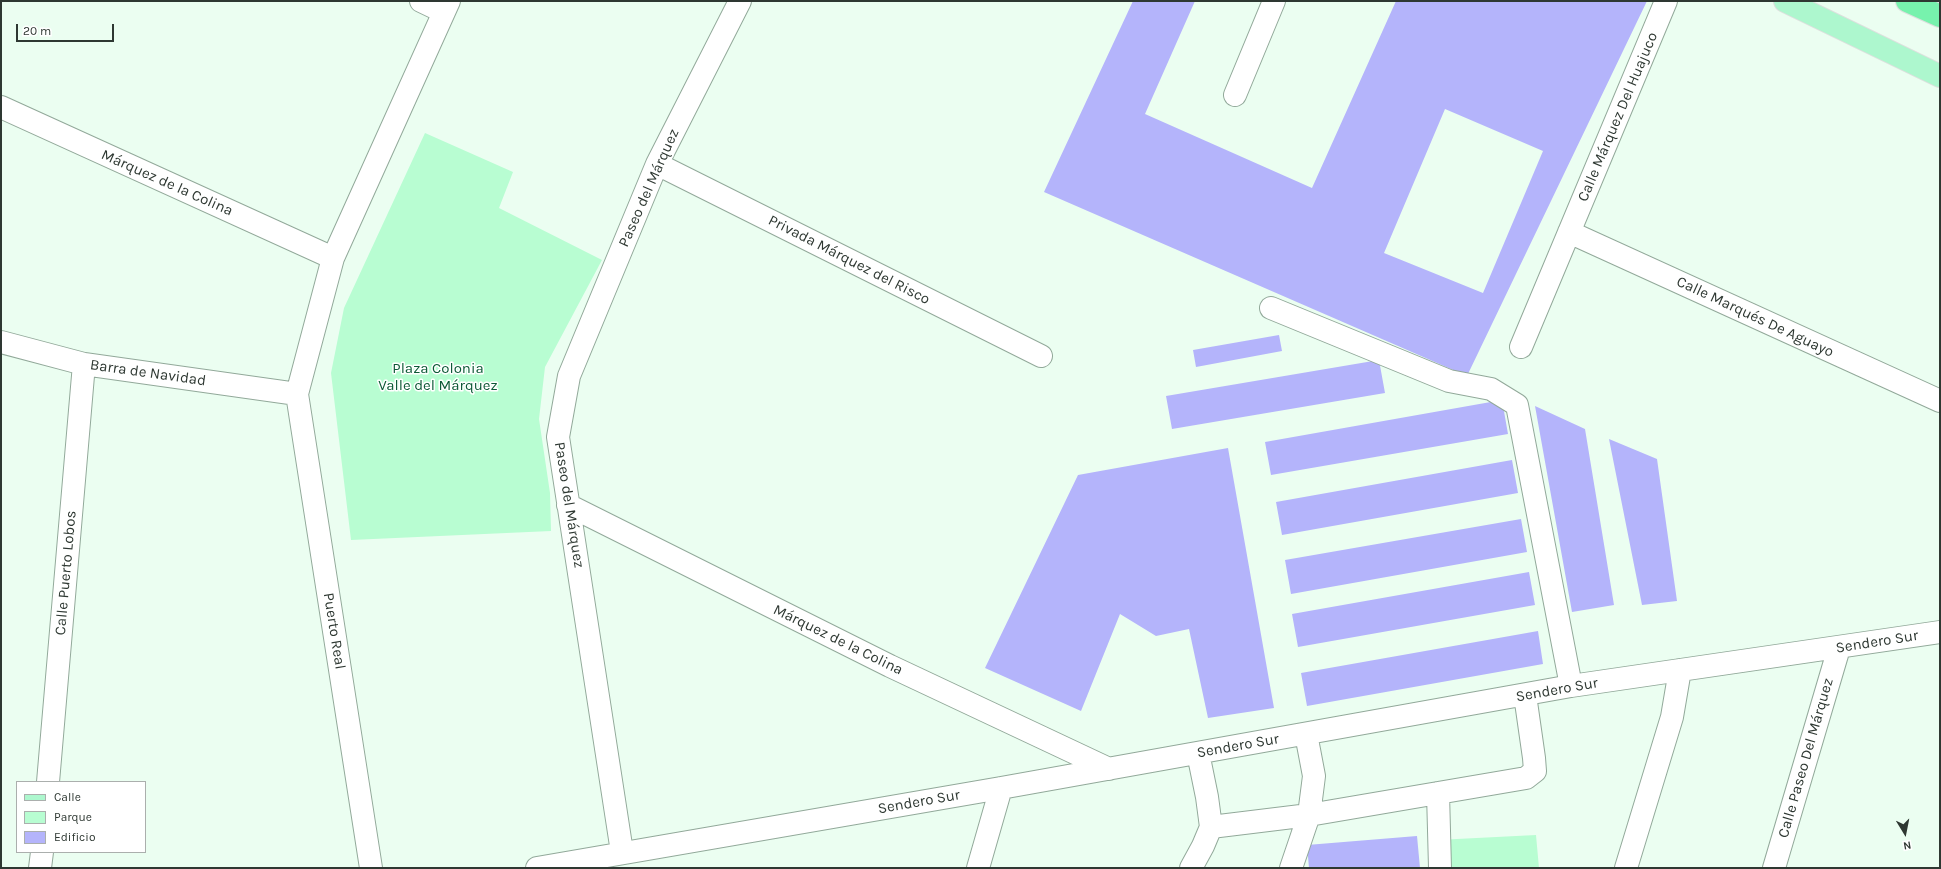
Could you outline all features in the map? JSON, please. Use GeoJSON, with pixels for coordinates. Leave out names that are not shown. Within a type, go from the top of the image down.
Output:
{"type":"FeatureCollection","features":[{"type":"Feature","properties":{"kind":"highway"},"geometry":{"type":"LineString","coordinates":[[1907,1],[1940,16]]}},
{"type":"Feature","properties":{"kind":"main road"},"geometry":{"type":"LineString","coordinates":[[1785,1],[1940,76]]}},
{"type":"Feature","properties":{"kind":"street"},"geometry":{"type":"LineString","coordinates":[[297,394],[333,258],[446,6],[421,1]]}},
{"type":"Feature","properties":{"kind":"street","name":"Paseo del Márquez"},"geometry":{"type":"LineString","coordinates":[[622,852],[558,437],[569,376],[658,164],[740,1]]}},
{"type":"Feature","properties":{"kind":"street"},"geometry":{"type":"LineString","coordinates":[[1235,96],[1274,1]]}},
{"type":"Feature","properties":{"kind":"street","name":"Calle Márquez Del Huajuco"},"geometry":{"type":"LineString","coordinates":[[1521,347],[1666,1]]}},
{"type":"Feature","properties":{"kind":"street","name":"Márquez de la Colina"},"geometry":{"type":"LineString","coordinates":[[1,107],[333,258]]}},
{"type":"Feature","properties":{"kind":"street","name":"Privada Márquez del Risco"},"geometry":{"type":"LineString","coordinates":[[658,164],[1041,356]]}},
{"type":"Feature","properties":{"kind":"street","name":"Calle Marqués De Aguayo"},"geometry":{"type":"LineString","coordinates":[[1570,232],[1940,401]]}},
{"type":"Feature","properties":{"kind":"street"},"geometry":{"type":"LineString","coordinates":[[1271,308],[1449,381],[1491,389],[1517,405],[1571,686]]}},
{"type":"Feature","properties":{"kind":"street","name":"Barra de Navidad"},"geometry":{"type":"LineString","coordinates":[[1,342],[84,364],[297,394]]}},
{"type":"Feature","properties":{"kind":"street","name":"Calle Puerto Lobos"},"geometry":{"type":"LineString","coordinates":[[48,781],[84,364]]}},
{"type":"Feature","properties":{"kind":"street","name":"Puerto Real"},"geometry":{"type":"LineString","coordinates":[[297,394],[371,868]]}},
{"type":"Feature","properties":{"kind":"street","name":"Márquez de la Colina"},"geometry":{"type":"LineString","coordinates":[[568,505],[890,666],[1110,769]]}},
{"type":"Feature","properties":{"kind":"street","name":"Sendero Sur"},"geometry":{"type":"LineString","coordinates":[[537,868],[622,852],[1110,769],[1571,686],[1839,648],[1940,632]]}},
{"type":"Feature","properties":{"kind":"street","name":"Calle Paseo Del Márquez"},"geometry":{"type":"LineString","coordinates":[[1774,868],[1839,648]]}},
{"type":"Feature","properties":{"kind":"street"},"geometry":{"type":"LineString","coordinates":[[1626,868],[1672,716],[1680,670]]}},
{"type":"Feature","properties":{"kind":"street"},"geometry":{"type":"LineString","coordinates":[[1211,827],[1309,815],[1526,778],[1535,771],[1525,695]]}},
{"type":"Feature","properties":{"kind":"street"},"geometry":{"type":"LineString","coordinates":[[1291,868],[1309,815],[1314,776],[1306,734]]}},
{"type":"Feature","properties":{"kind":"street"},"geometry":{"type":"LineString","coordinates":[[1191,868],[1211,827],[1207,797],[1198,753]]}},
{"type":"Feature","properties":{"kind":"street"},"geometry":{"type":"LineString","coordinates":[[978,868],[1001,788]]}},
{"type":"Feature","properties":{"kind":"street"},"geometry":{"type":"LineString","coordinates":[[1438,793],[1440,868]]}},
{"type":"Feature","properties":{"kind":"street"},"geometry":{"type":"LineString","coordinates":[[40,868],[42,853]]}},
{"type":"Feature","properties":{"kind":"green space","name":"Plaza Colonia Valle del Márquez"},"geometry":{"type":"Polygon","coordinates":[[[425,133],[513,172],[499,208],[602,260],[545,367],[539,419],[550,493],[551,531],[351,540],[331,373],[344,308],[425,133]]]}},
{"type":"Feature","properties":{"kind":"green space"},"geometry":{"type":"Polygon","coordinates":[[[1536,835],[1539,868],[1439,868],[1437,840],[1536,835]]]}},
{"type":"Feature","properties":{"kind":"building"},"geometry":{"type":"Polygon","coordinates":[[[1133,1],[1195,1],[1145,114],[1312,188],[1396,1],[1647,1],[1467,376],[1044,192],[1133,1]],[[1445,109],[1384,253],[1483,293],[1543,151],[1445,109]]]}},
{"type":"Feature","properties":{"kind":"building"},"geometry":{"type":"Polygon","coordinates":[[[1279,335],[1282,351],[1196,367],[1193,350],[1279,335]]]}},
{"type":"Feature","properties":{"kind":"building"},"geometry":{"type":"Polygon","coordinates":[[[1379,360],[1385,393],[1172,429],[1166,396],[1379,360]]]}},
{"type":"Feature","properties":{"kind":"building"},"geometry":{"type":"Polygon","coordinates":[[[1502,400],[1508,434],[1271,475],[1265,442],[1502,400]]]}},
{"type":"Feature","properties":{"kind":"building"},"geometry":{"type":"Polygon","coordinates":[[[1535,406],[1585,429],[1614,605],[1572,612],[1535,406]]]}},
{"type":"Feature","properties":{"kind":"building"},"geometry":{"type":"Polygon","coordinates":[[[1609,439],[1657,459],[1677,601],[1642,605],[1609,439]]]}},
{"type":"Feature","properties":{"kind":"building"},"geometry":{"type":"Polygon","coordinates":[[[1228,448],[1274,708],[1208,718],[1189,629],[1156,636],[1120,614],[1081,711],[985,668],[1078,475],[1228,448]]]}},
{"type":"Feature","properties":{"kind":"building"},"geometry":{"type":"Polygon","coordinates":[[[1512,460],[1518,493],[1282,535],[1276,502],[1512,460]]]}},
{"type":"Feature","properties":{"kind":"building"},"geometry":{"type":"Polygon","coordinates":[[[1521,519],[1527,552],[1291,594],[1285,560],[1521,519]]]}},
{"type":"Feature","properties":{"kind":"building"},"geometry":{"type":"Polygon","coordinates":[[[1529,572],[1535,605],[1298,647],[1292,614],[1529,572]]]}},
{"type":"Feature","properties":{"kind":"building"},"geometry":{"type":"Polygon","coordinates":[[[1538,631],[1543,664],[1307,706],[1301,673],[1538,631]]]}},
{"type":"Feature","properties":{"kind":"building"},"geometry":{"type":"Polygon","coordinates":[[[1417,836],[1420,868],[1309,868],[1307,845],[1417,836]]]}}]}
